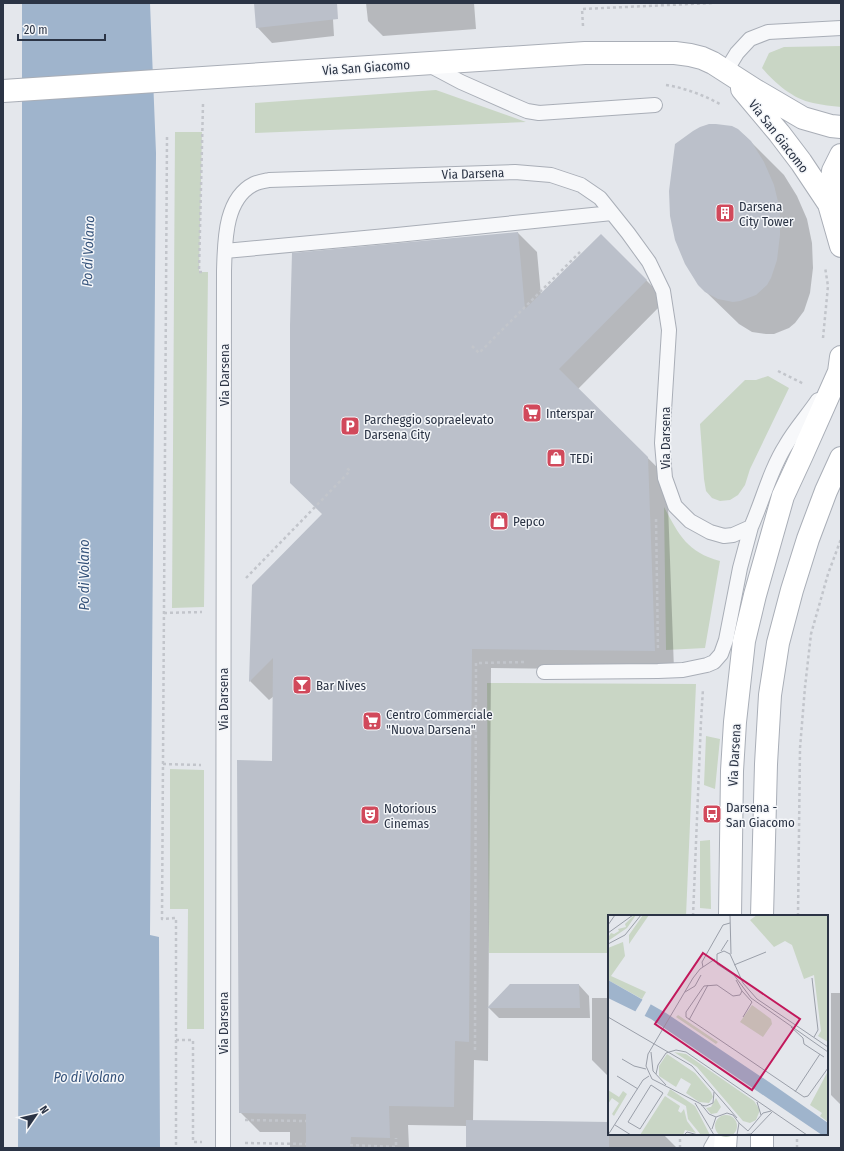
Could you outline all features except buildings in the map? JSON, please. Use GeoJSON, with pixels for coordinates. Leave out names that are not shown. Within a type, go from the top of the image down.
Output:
{"type":"FeatureCollection","features":[{"type":"Feature","properties":{"kind":"main road","name":"Via San Giacomo"},"geometry":{"type":"LineString","coordinates":[[3,91],[585,53],[675,53],[702,58],[803,118],[831,126],[841,127]]}},
{"type":"Feature","properties":{"kind":"main road","name":"Via San Giacomo"},"geometry":{"type":"LineString","coordinates":[[726,71],[779,133],[801,162],[829,204]]}},
{"type":"Feature","properties":{"kind":"main road"},"geometry":{"type":"LineString","coordinates":[[839,236],[829,204],[833,171],[841,155]]}},
{"type":"Feature","properties":{"kind":"main road","name":"Via Darsena"},"geometry":{"type":"LineString","coordinates":[[730,915],[732,771],[735,722],[744,642],[755,595],[783,496],[840,365]]}},
{"type":"Feature","properties":{"kind":"main road"},"geometry":{"type":"LineString","coordinates":[[762,915],[766,757],[770,695],[778,643],[792,590],[808,539],[826,491],[841,458]]}},
{"type":"Feature","properties":{"kind":"main road"},"geometry":{"type":"LineString","coordinates":[[725,1148],[726,1135]]}},
{"type":"Feature","properties":{"kind":"main road"},"geometry":{"type":"LineString","coordinates":[[762,1135],[762,1148]]}},
{"type":"Feature","properties":{"kind":"lane"},"geometry":{"type":"LineString","coordinates":[[726,71],[750,39],[768,32],[841,28]]}},
{"type":"Feature","properties":{"kind":"lane"},"geometry":{"type":"LineString","coordinates":[[427,63],[461,82],[527,111],[539,113],[655,105]]}},
{"type":"Feature","properties":{"kind":"lane","name":"Via Darsena"},"geometry":{"type":"LineString","coordinates":[[224,1148],[224,271],[227,228],[230,213],[236,201],[253,185],[269,180],[515,172],[551,175],[581,185],[600,198],[628,232],[649,262],[663,291],[670,330],[662,443],[665,478],[675,506],[690,521],[710,532],[724,536],[733,535],[751,527],[769,479],[786,445],[840,365]]}},
{"type":"Feature","properties":{"kind":"lane"},"geometry":{"type":"LineString","coordinates":[[225,251],[612,213]]}},
{"type":"Feature","properties":{"kind":"lane"},"geometry":{"type":"LineString","coordinates":[[544,672],[658,672],[707,665],[714,662],[721,654],[726,640],[740,568],[751,527]]}},
{"type":"Feature","properties":{"kind":"lane"},"geometry":{"type":"LineString","coordinates":[[711,1148],[718,1135]]}},
{"type":"Feature","properties":{"kind":"path"},"geometry":{"type":"LineString","coordinates":[[585,53],[582,9],[712,3]]}},
{"type":"Feature","properties":{"kind":"path"},"geometry":{"type":"LineString","coordinates":[[666,85],[680,87],[712,100],[726,108]]}},
{"type":"Feature","properties":{"kind":"path"},"geometry":{"type":"LineString","coordinates":[[203,99],[199,272],[224,271]]}},
{"type":"Feature","properties":{"kind":"path"},"geometry":{"type":"LineString","coordinates":[[167,137],[162,919],[176,918],[176,1148]]}},
{"type":"Feature","properties":{"kind":"path"},"geometry":{"type":"LineString","coordinates":[[472,346],[479,353],[580,252]]}},
{"type":"Feature","properties":{"kind":"path"},"geometry":{"type":"LineString","coordinates":[[824,337],[828,286],[825,263]]}},
{"type":"Feature","properties":{"kind":"path"},"geometry":{"type":"LineString","coordinates":[[778,371],[808,386]]}},
{"type":"Feature","properties":{"kind":"path"},"geometry":{"type":"LineString","coordinates":[[224,602],[350,471],[347,468]]}},
{"type":"Feature","properties":{"kind":"path"},"geometry":{"type":"LineString","coordinates":[[656,513],[658,652]]}},
{"type":"Feature","properties":{"kind":"path"},"geometry":{"type":"LineString","coordinates":[[798,915],[800,748],[811,634],[828,574],[841,539]]}},
{"type":"Feature","properties":{"kind":"path"},"geometry":{"type":"LineString","coordinates":[[164,613],[204,612]]}},
{"type":"Feature","properties":{"kind":"path"},"geometry":{"type":"LineString","coordinates":[[475,1050],[476,663],[532,662]]}},
{"type":"Feature","properties":{"kind":"path"},"geometry":{"type":"LineString","coordinates":[[164,764],[204,765]]}},
{"type":"Feature","properties":{"kind":"path"},"geometry":{"type":"LineString","coordinates":[[223,1120],[306,1121]]}},
{"type":"Feature","properties":{"kind":"path"},"geometry":{"type":"LineString","coordinates":[[680,1135],[680,1148]]}},
{"type":"Feature","properties":{"kind":"path"},"geometry":{"type":"LineString","coordinates":[[796,1148],[797,1135]]}},
{"type":"Feature","properties":{"kind":"path"},"geometry":{"type":"LineString","coordinates":[[350,1145],[396,1147],[396,1138]]}},
{"type":"Feature","properties":{"kind":"green space"},"geometry":{"type":"Polygon","coordinates":[[[841,46],[841,107],[813,103],[798,98],[779,85],[762,68],[769,53],[784,47],[841,46]]]}},
{"type":"Feature","properties":{"kind":"green space"},"geometry":{"type":"Polygon","coordinates":[[[436,90],[526,122],[255,133],[255,103],[436,90]]]}},
{"type":"Feature","properties":{"kind":"green space"},"geometry":{"type":"Polygon","coordinates":[[[175,132],[202,132],[199,272],[208,272],[204,607],[172,608],[175,132]]]}},
{"type":"Feature","properties":{"kind":"green space"},"geometry":{"type":"Polygon","coordinates":[[[768,376],[789,388],[750,469],[745,485],[738,495],[730,500],[720,501],[712,498],[706,491],[704,479],[700,424],[745,380],[756,380],[768,376]]]}},
{"type":"Feature","properties":{"kind":"green space"},"geometry":{"type":"Polygon","coordinates":[[[664,507],[674,526],[685,541],[699,553],[720,561],[705,648],[666,650],[664,507]]]}},
{"type":"Feature","properties":{"kind":"green space"},"geometry":{"type":"Polygon","coordinates":[[[487,683],[696,684],[686,915],[608,915],[608,953],[489,953],[487,683]]]}},
{"type":"Feature","properties":{"kind":"green space"},"geometry":{"type":"Polygon","coordinates":[[[706,736],[720,739],[715,789],[704,785],[706,736]]]}},
{"type":"Feature","properties":{"kind":"green space"},"geometry":{"type":"Polygon","coordinates":[[[170,769],[204,770],[204,1029],[187,1029],[188,909],[170,909],[170,769]]]}},
{"type":"Feature","properties":{"kind":"green space"},"geometry":{"type":"Polygon","coordinates":[[[710,840],[711,909],[700,908],[700,841],[710,840]]]}},
{"type":"Feature","properties":{"kind":"water","name":"Po di Volano"},"geometry":{"type":"Polygon","coordinates":[[[22,3],[150,3],[156,153],[150,935],[159,937],[160,1148],[18,1148],[22,411],[22,3]]]}},
{"type":"Feature","properties":{"kind":"place","name":"Darsena City Tower"},"geometry":{"type":"Point","coordinates":[725,213]}},
{"type":"Feature","properties":{"kind":"place","name":"Interspar"},"geometry":{"type":"Point","coordinates":[532,413]}},
{"type":"Feature","properties":{"kind":"place","name":"Parcheggio sopraelevato Darsena City"},"geometry":{"type":"Point","coordinates":[350,426]}},
{"type":"Feature","properties":{"kind":"place","name":"TEDi"},"geometry":{"type":"Point","coordinates":[556,458]}},
{"type":"Feature","properties":{"kind":"place","name":"Pepco"},"geometry":{"type":"Point","coordinates":[499,521]}},
{"type":"Feature","properties":{"kind":"place","name":"Bar Nives"},"geometry":{"type":"Point","coordinates":[302,685]}},
{"type":"Feature","properties":{"kind":"place","name":"Centro Commerciale \"Nuova Darsena\""},"geometry":{"type":"Point","coordinates":[372,721]}},
{"type":"Feature","properties":{"kind":"place","name":"Darsena - San Giacomo"},"geometry":{"type":"Point","coordinates":[712,814]}},
{"type":"Feature","properties":{"kind":"place","name":"Notorious Cinemas"},"geometry":{"type":"Point","coordinates":[370,815]}}]}
